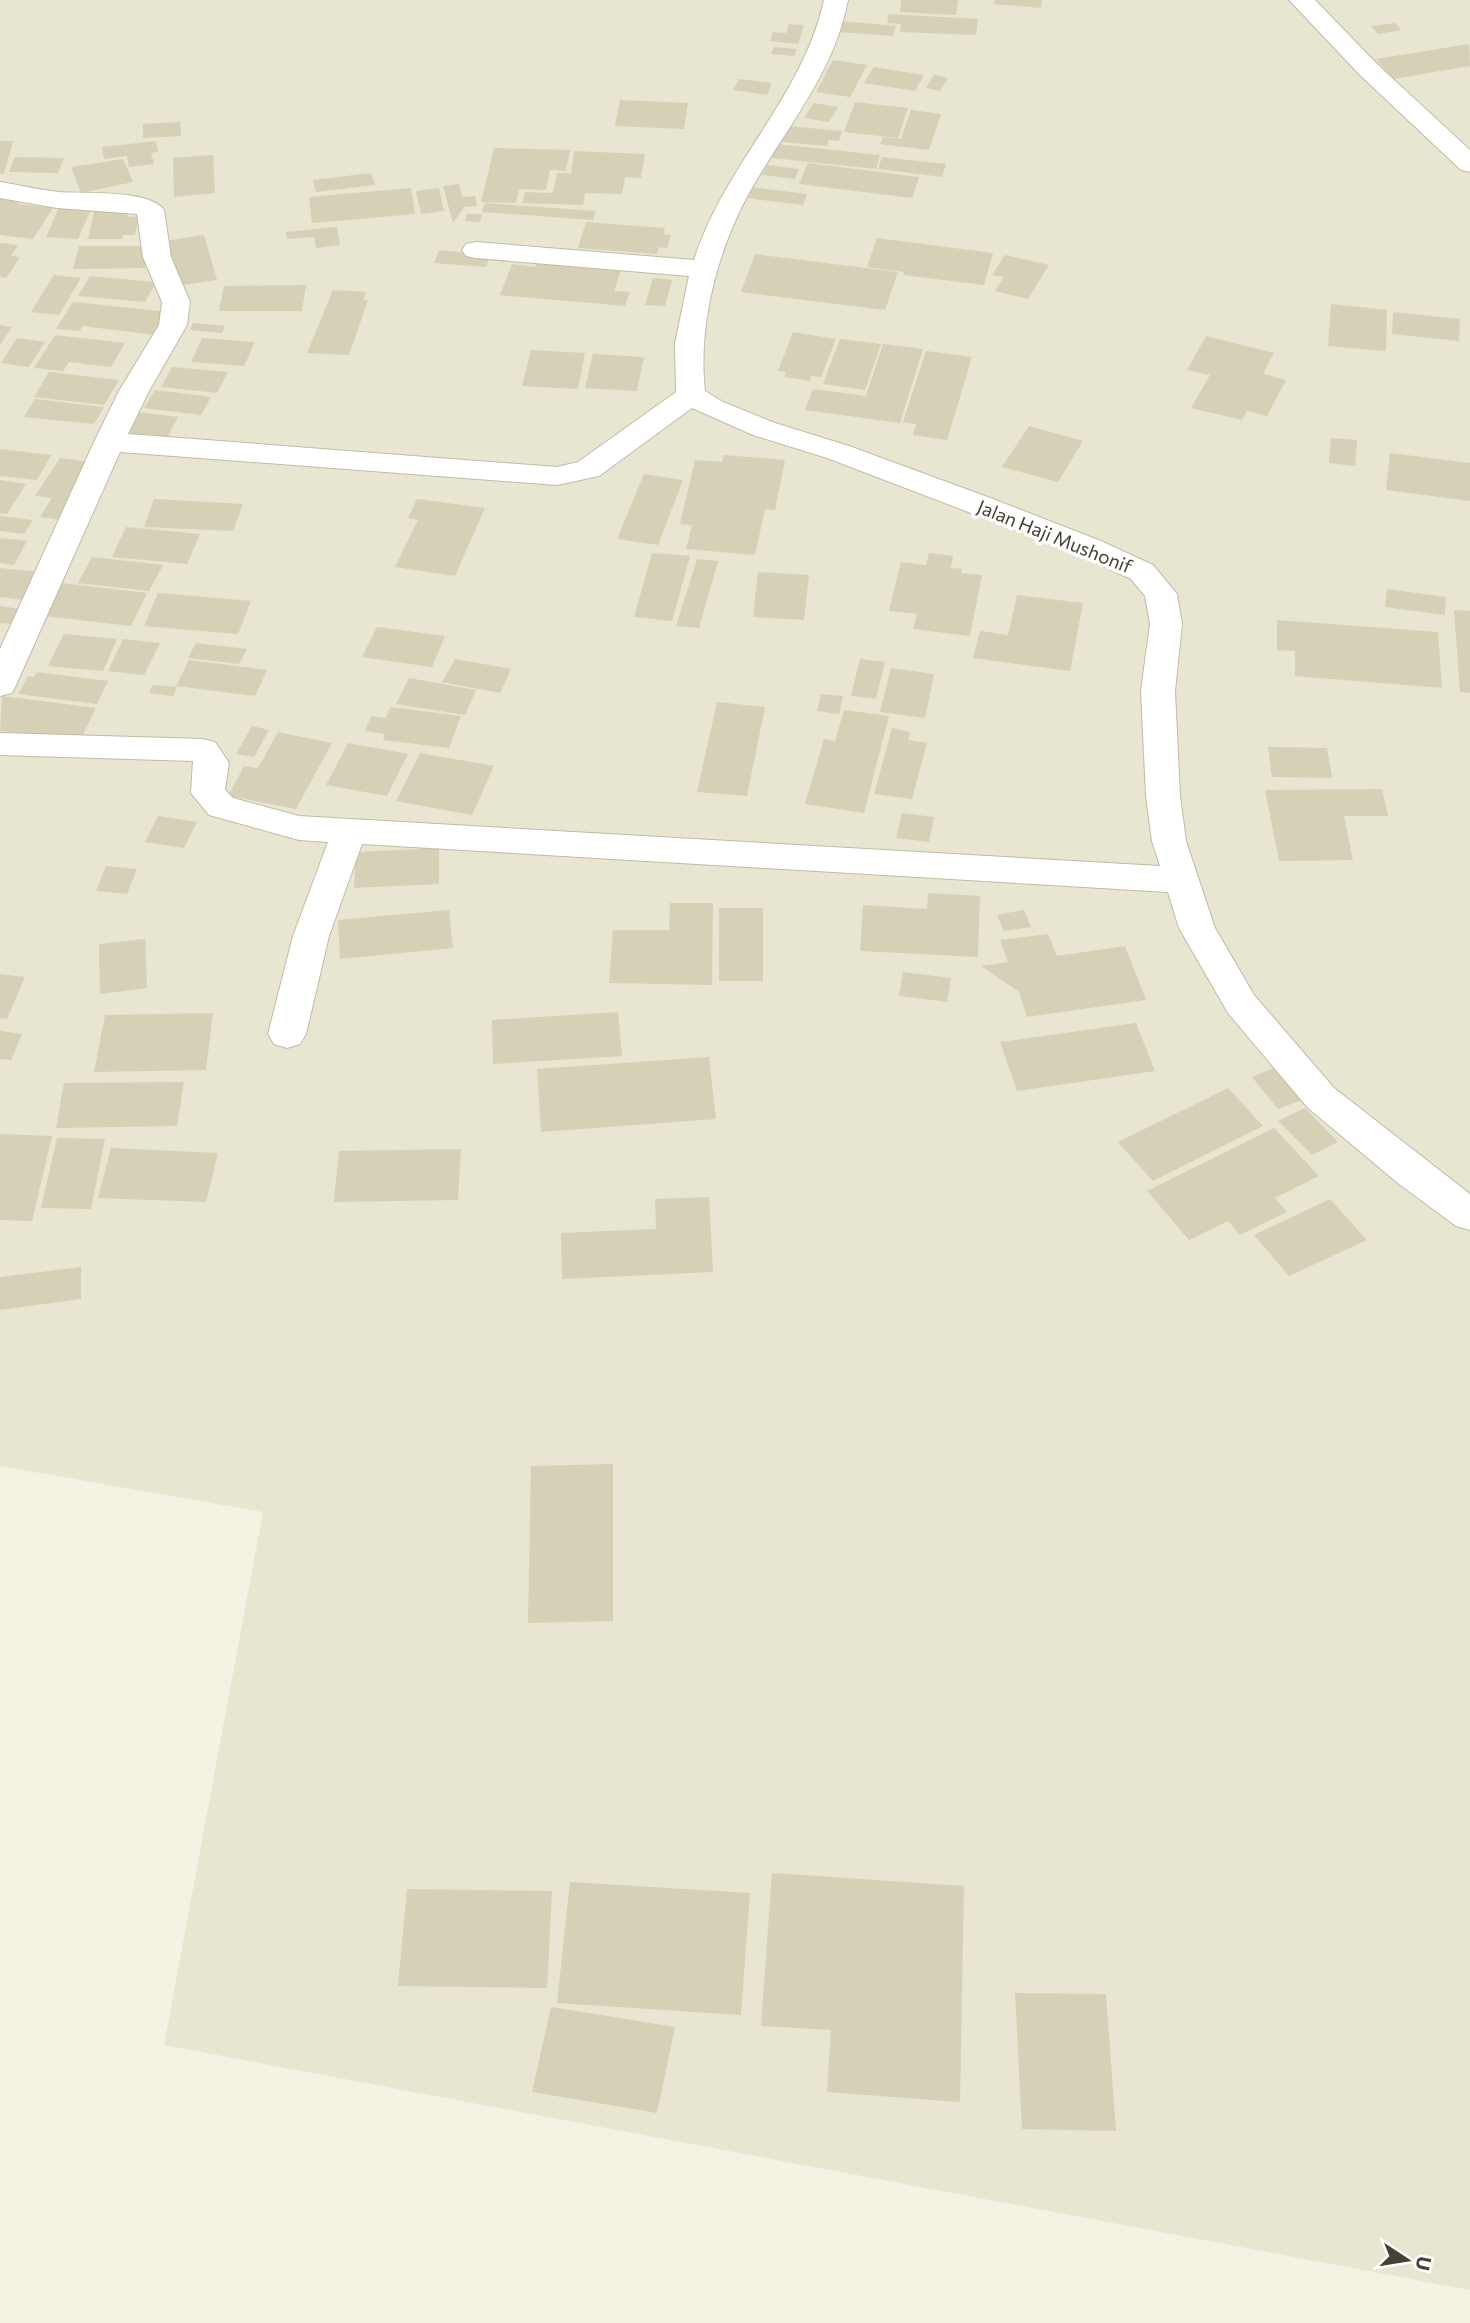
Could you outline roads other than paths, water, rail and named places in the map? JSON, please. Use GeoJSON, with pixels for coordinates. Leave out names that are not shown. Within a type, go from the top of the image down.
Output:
{"type":"FeatureCollection","features":[{"type":"Feature","properties":{"kind":"street"},"geometry":{"type":"LineString","coordinates":[[109,442],[557,476],[588,469],[691,395],[686,372],[690,331],[705,269],[741,181],[818,59],[836,0]]}},
{"type":"Feature","properties":{"kind":"street"},"geometry":{"type":"LineString","coordinates":[[1301,0],[1368,70],[1470,164]]}},
{"type":"Feature","properties":{"kind":"street"},"geometry":{"type":"LineString","coordinates":[[0,190],[57,201],[138,205],[150,210],[157,257],[176,302],[173,325],[134,391],[109,442],[0,685]]}},
{"type":"Feature","properties":{"kind":"street"},"geometry":{"type":"LineString","coordinates":[[476,250],[705,269]]}},
{"type":"Feature","properties":{"kind":"street","name":"Jalan Haji Mushonif"},"geometry":{"type":"LineString","coordinates":[[691,395],[712,408],[764,429],[838,452],[982,506],[1090,548],[1142,572],[1161,594],[1166,624],[1158,691],[1159,738],[1169,841],[1197,928],[1241,1003],[1321,1098],[1413,1173],[1470,1214]]}},
{"type":"Feature","properties":{"kind":"street"},"geometry":{"type":"LineString","coordinates":[[0,744],[203,750],[212,763],[208,793],[221,807],[299,828],[1180,880]]}},
{"type":"Feature","properties":{"kind":"street"},"geometry":{"type":"LineString","coordinates":[[287,1034],[311,936],[349,832]]}}]}
